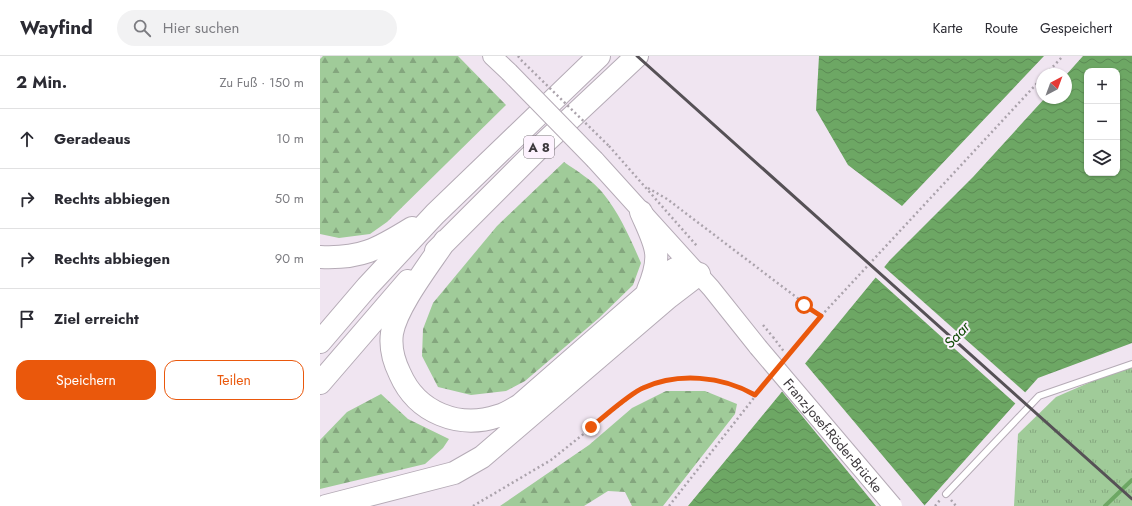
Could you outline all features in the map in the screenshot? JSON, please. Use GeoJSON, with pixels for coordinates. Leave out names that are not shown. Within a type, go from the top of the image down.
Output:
{"type":"FeatureCollection","features":[{"type":"Feature","properties":{"kind":"highway","name":"A 8"},"geometry":{"type":"LineString","coordinates":[[320,342],[367,287],[436,214],[599,56]]}},
{"type":"Feature","properties":{"kind":"highway","name":"A 8"},"geometry":{"type":"LineString","coordinates":[[320,383],[386,304],[445,241],[540,146],[637,56]]}},
{"type":"Feature","properties":{"kind":"highway"},"geometry":{"type":"LineString","coordinates":[[641,212],[656,245],[658,255],[655,274],[646,294]]}},
{"type":"Feature","properties":{"kind":"highway"},"geometry":{"type":"LineString","coordinates":[[320,257],[341,258],[367,253],[436,214]]}},
{"type":"Feature","properties":{"kind":"highway"},"geometry":{"type":"LineString","coordinates":[[326,506],[447,475],[482,457],[668,297],[698,274],[686,269],[675,270],[668,273],[520,405],[499,416],[489,419],[462,421],[442,416],[424,406],[405,386],[395,364],[392,343],[392,333],[403,307],[445,241]]}},
{"type":"Feature","properties":{"kind":"main road","name":"Franz-Josef-Röder-Brücke"},"geometry":{"type":"LineString","coordinates":[[492,56],[515,66],[595,160],[698,274],[893,506]]}},
{"type":"Feature","properties":{"kind":"lane"},"geometry":{"type":"LineString","coordinates":[[946,494],[1040,396],[1132,364]]}},
{"type":"Feature","properties":{"kind":"path"},"geometry":{"type":"LineString","coordinates":[[518,56],[515,66],[609,146]]}},
{"type":"Feature","properties":{"kind":"path"},"geometry":{"type":"LineString","coordinates":[[1052,68],[1063,56]]}},
{"type":"Feature","properties":{"kind":"path"},"geometry":{"type":"LineString","coordinates":[[786,359],[821,316],[1036,84]]}},
{"type":"Feature","properties":{"kind":"path"},"geometry":{"type":"LineString","coordinates":[[646,187],[667,199],[821,316]]}},
{"type":"Feature","properties":{"kind":"path"},"geometry":{"type":"LineString","coordinates":[[473,506],[551,460],[641,388],[664,381],[688,377],[720,382],[744,389],[755,395]]}},
{"type":"Feature","properties":{"kind":"path"},"geometry":{"type":"LineString","coordinates":[[669,506],[770,377]]}},
{"type":"Feature","properties":{"kind":"green space"},"geometry":{"type":"Polygon","coordinates":[[[323,56],[458,56],[506,105],[387,222],[370,234],[339,238],[320,234],[320,59],[323,56]]]}},
{"type":"Feature","properties":{"kind":"green space"},"geometry":{"type":"Polygon","coordinates":[[[564,162],[584,176],[602,192],[629,235],[641,263],[633,285],[599,318],[525,381],[506,391],[471,395],[438,387],[422,356],[423,329],[433,303],[497,226],[564,162]]]}},
{"type":"Feature","properties":{"kind":"green space"},"geometry":{"type":"Polygon","coordinates":[[[1132,364],[1132,506],[1014,506],[1018,434],[1056,397],[1132,364]]]}},
{"type":"Feature","properties":{"kind":"green space"},"geometry":{"type":"Polygon","coordinates":[[[666,391],[705,391],[737,404],[735,414],[663,506],[632,506],[625,492],[608,491],[584,506],[500,506],[589,445],[632,408],[666,391]]]}},
{"type":"Feature","properties":{"kind":"green space"},"geometry":{"type":"Polygon","coordinates":[[[381,394],[408,419],[449,439],[443,448],[425,464],[320,489],[320,440],[347,412],[381,394]]]}},
{"type":"Feature","properties":{"kind":"water"},"geometry":{"type":"Polygon","coordinates":[[[819,56],[1044,56],[902,206],[848,165],[816,110],[819,56]]]}},
{"type":"Feature","properties":{"kind":"water","name":"Saar"},"geometry":{"type":"Polygon","coordinates":[[[1083,56],[1132,56],[1132,343],[1038,378],[924,506],[688,506],[890,260],[973,177],[1040,104],[1072,104],[1072,68],[1083,56]]]}},
{"type":"Feature","properties":{"kind":"pier"},"geometry":{"type":"Polygon","coordinates":[[[883,266],[1027,394],[1017,405],[874,276],[883,266]]]}},
{"type":"Feature","properties":{"kind":"pier"},"geometry":{"type":"Polygon","coordinates":[[[803,361],[925,506],[876,506],[780,389],[803,361]]]}},
{"type":"Feature","properties":{"kind":"waterway"},"geometry":{"type":"LineString","coordinates":[[1105,506],[1132,480]]}},
{"type":"Feature","properties":{"kind":"railway"},"geometry":{"type":"LineString","coordinates":[[637,56],[1132,499]]}},
{"type":"Feature","properties":{"kind":"route"},"geometry":{"type":"LineString","coordinates":[[591,427],[641,388],[664,381],[688,377],[720,382],[744,389],[755,395],[821,316],[804,305]]}}]}
